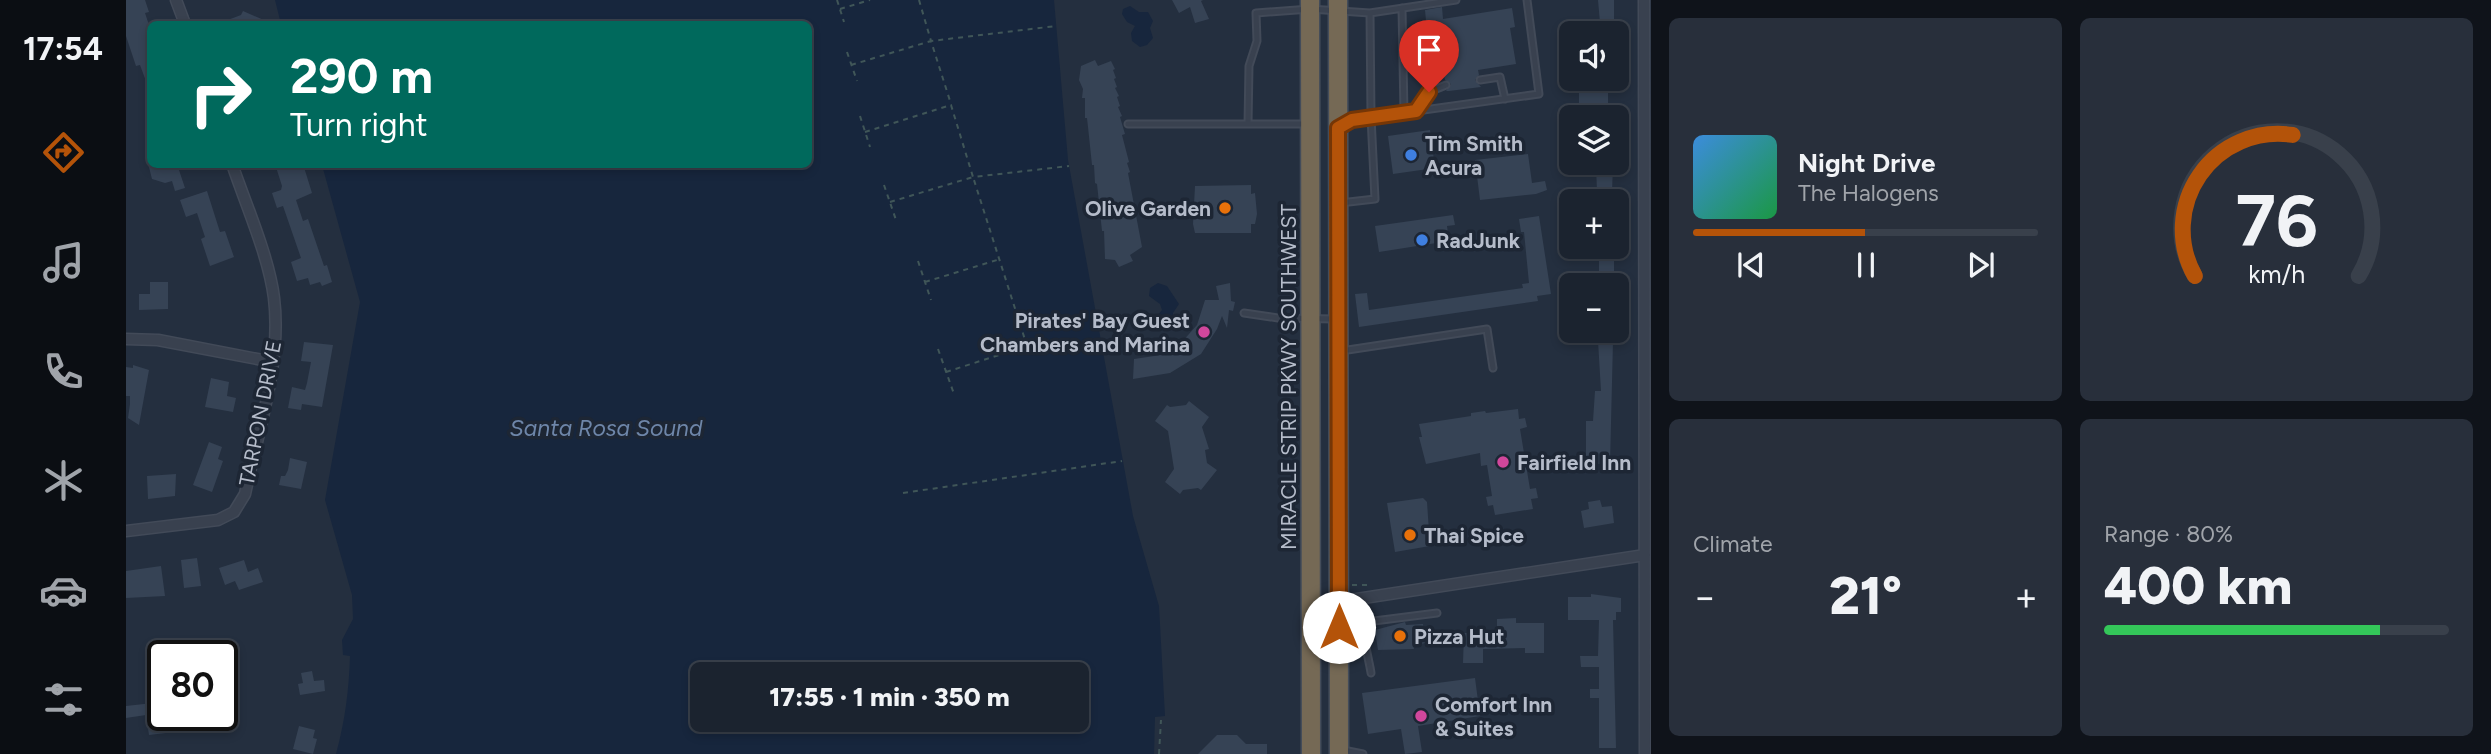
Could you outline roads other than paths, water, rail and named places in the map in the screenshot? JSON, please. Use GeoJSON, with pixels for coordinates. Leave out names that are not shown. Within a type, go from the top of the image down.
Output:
{"type":"FeatureCollection","features":[{"type":"Feature","properties":{"kind":"highway","name":"MIRACLE STRIP PKWY SOUTHWEST"},"geometry":{"type":"LineString","coordinates":[[1310,5],[1311,754]]}},
{"type":"Feature","properties":{"kind":"highway"},"geometry":{"type":"LineString","coordinates":[[1338,6],[1339,752]]}},
{"type":"Feature","properties":{"kind":"street"},"geometry":{"type":"LineString","coordinates":[[176,0],[184,21]]}},
{"type":"Feature","properties":{"kind":"street"},"geometry":{"type":"LineString","coordinates":[[1644,0],[1648,140],[1645,754]]}},
{"type":"Feature","properties":{"kind":"street","name":"TARPON DRIVE"},"geometry":{"type":"LineString","coordinates":[[126,531],[218,520],[240,506],[245,494],[276,338],[274,296],[233,168]]}},
{"type":"Feature","properties":{"kind":"street"},"geometry":{"type":"LineString","coordinates":[[126,339],[158,340],[273,362]]}},
{"type":"Feature","properties":{"kind":"street"},"geometry":{"type":"LineString","coordinates":[[1311,606],[1644,555]]}},
{"type":"Feature","properties":{"kind":"lane"},"geometry":{"type":"LineString","coordinates":[[1248,124],[1248,66],[1257,41],[1256,13],[1310,5],[1338,6],[1370,13],[1456,0]]}},
{"type":"Feature","properties":{"kind":"lane"},"geometry":{"type":"LineString","coordinates":[[1338,128],[1352,120],[1539,94],[1527,0]]}},
{"type":"Feature","properties":{"kind":"lane"},"geometry":{"type":"LineString","coordinates":[[1402,8],[1404,113]]}},
{"type":"Feature","properties":{"kind":"lane"},"geometry":{"type":"LineString","coordinates":[[1338,203],[1375,199],[1370,13]]}},
{"type":"Feature","properties":{"kind":"lane"},"geometry":{"type":"LineString","coordinates":[[1480,80],[1500,77],[1505,99]]}},
{"type":"Feature","properties":{"kind":"lane"},"geometry":{"type":"LineString","coordinates":[[1416,111],[1429,92],[1446,85]]}},
{"type":"Feature","properties":{"kind":"lane"},"geometry":{"type":"LineString","coordinates":[[1128,124],[1310,125]]}},
{"type":"Feature","properties":{"kind":"lane"},"geometry":{"type":"LineString","coordinates":[[1244,313],[1278,318],[1338,319]]}},
{"type":"Feature","properties":{"kind":"lane"},"geometry":{"type":"LineString","coordinates":[[1338,352],[1487,328],[1493,368]]}},
{"type":"Feature","properties":{"kind":"lane"},"geometry":{"type":"LineString","coordinates":[[1371,673],[1365,632],[1367,625],[1374,621],[1437,613]]}},
{"type":"Feature","properties":{"kind":"lane"},"geometry":{"type":"LineString","coordinates":[[1339,752],[1363,754]]}},
{"type":"Feature","properties":{"kind":"water","name":"Santa Rosa Sound"},"geometry":{"type":"Polygon","coordinates":[[[275,0],[1054,0],[1068,160],[1133,516],[1159,606],[1165,716],[1155,717],[1154,754],[336,754],[348,693],[350,656],[343,655],[342,640],[353,619],[352,595],[325,500],[360,302],[323,168],[812,168],[812,21],[280,21],[275,0]]]}},
{"type":"Feature","properties":{"kind":"water"},"geometry":{"type":"Polygon","coordinates":[[[1130,6],[1139,12],[1148,12],[1153,21],[1150,28],[1153,38],[1147,45],[1140,47],[1132,41],[1131,33],[1135,26],[1127,22],[1122,14],[1123,9],[1130,6]]]}},
{"type":"Feature","properties":{"kind":"water"},"geometry":{"type":"Polygon","coordinates":[[[1158,283],[1167,286],[1179,304],[1173,313],[1172,322],[1166,326],[1157,321],[1162,310],[1160,304],[1149,296],[1150,288],[1158,283]]]}},
{"type":"Feature","properties":{"kind":"place","name":"Tim Smith Acura"},"geometry":{"type":"Point","coordinates":[1411,155]}},
{"type":"Feature","properties":{"kind":"place","name":"Olive Garden"},"geometry":{"type":"Point","coordinates":[1225,208]}},
{"type":"Feature","properties":{"kind":"place","name":"RadJunk"},"geometry":{"type":"Point","coordinates":[1422,240]}},
{"type":"Feature","properties":{"kind":"place","name":"Pirates' Bay Guest Chambers and Marina"},"geometry":{"type":"Point","coordinates":[1204,332]}},
{"type":"Feature","properties":{"kind":"place","name":"Fairfield Inn"},"geometry":{"type":"Point","coordinates":[1503,462]}},
{"type":"Feature","properties":{"kind":"place","name":"Thai Spice"},"geometry":{"type":"Point","coordinates":[1410,535]}},
{"type":"Feature","properties":{"kind":"place","name":"Pizza Hut"},"geometry":{"type":"Point","coordinates":[1400,636]}},
{"type":"Feature","properties":{"kind":"place","name":"Comfort Inn & Suites"},"geometry":{"type":"Point","coordinates":[1421,716]}}]}
